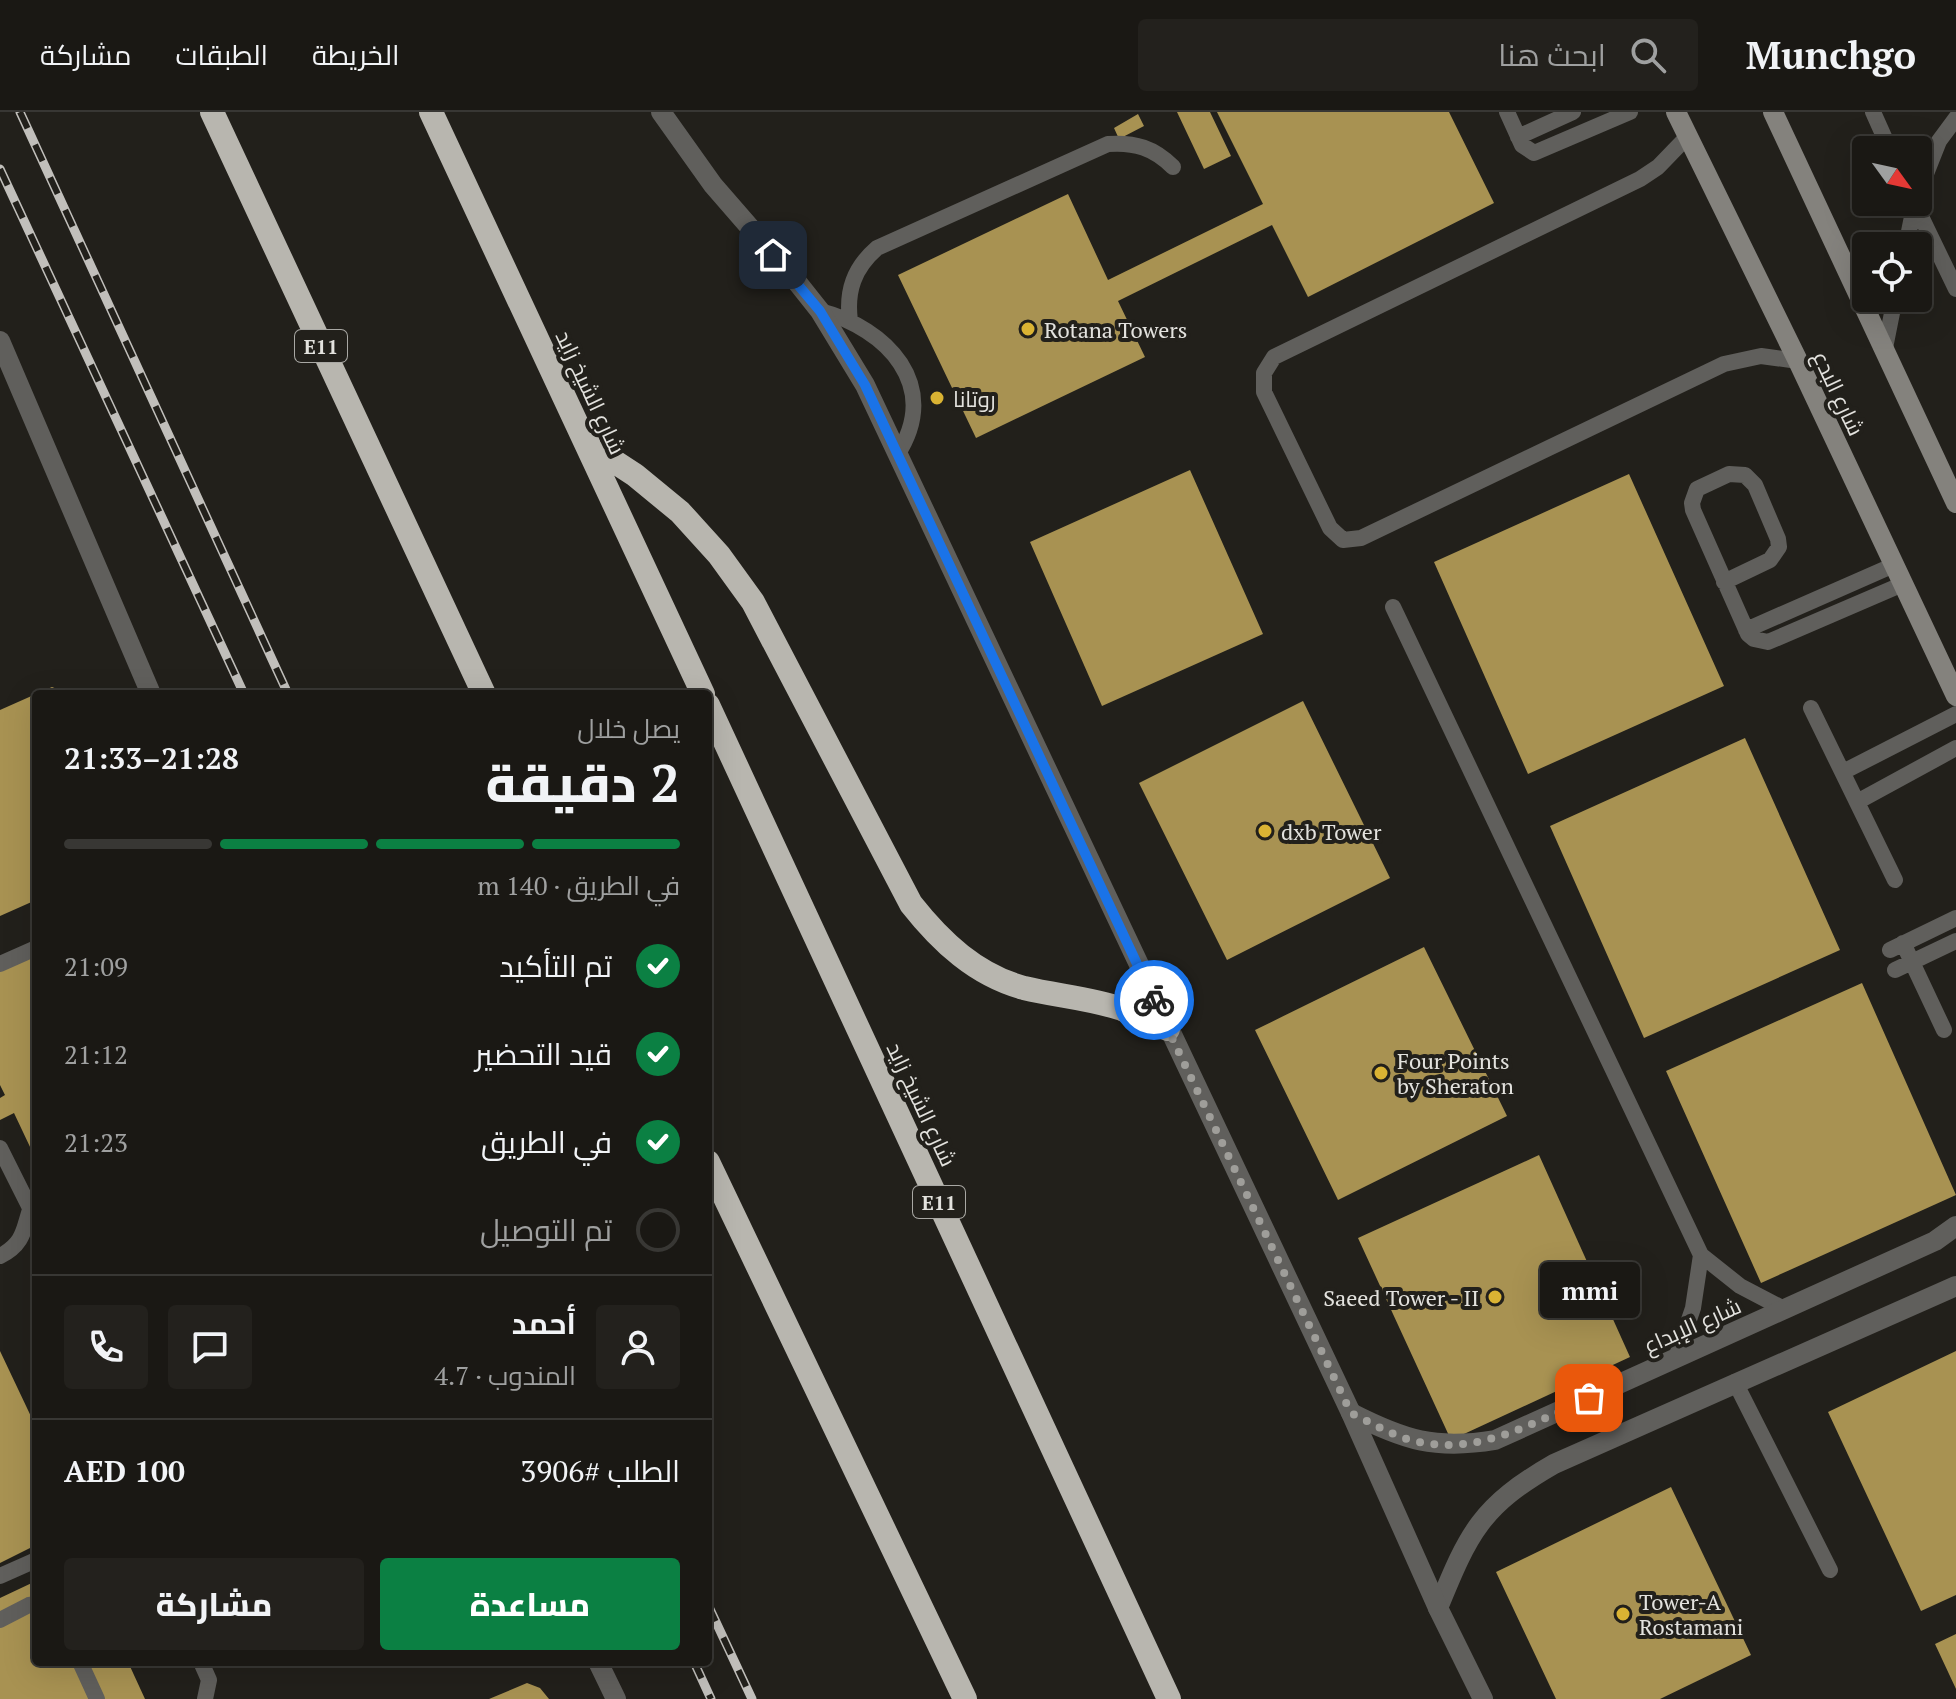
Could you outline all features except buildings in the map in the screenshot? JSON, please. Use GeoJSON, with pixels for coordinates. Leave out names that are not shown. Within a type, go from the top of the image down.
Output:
{"type":"FeatureCollection","features":[{"type":"Feature","properties":{"kind":"highway","name":"E11"},"geometry":{"type":"LineString","coordinates":[[212,112],[482,690]]}},
{"type":"Feature","properties":{"kind":"highway","name":"شارع الشيخ زايد"},"geometry":{"type":"LineString","coordinates":[[431,112],[701,690]]}},
{"type":"Feature","properties":{"kind":"highway"},"geometry":{"type":"LineString","coordinates":[[586,443],[635,475],[680,512],[719,555],[753,602],[911,904],[933,932],[959,955],[989,974],[1023,987],[1121,1009],[1168,1029]]}},
{"type":"Feature","properties":{"kind":"highway","name":"شارع الشيخ زايد"},"geometry":{"type":"LineString","coordinates":[[712,714],[1169,1699]]}},
{"type":"Feature","properties":{"kind":"highway"},"geometry":{"type":"LineString","coordinates":[[712,1170],[965,1699]]}},
{"type":"Feature","properties":{"kind":"main road","name":"شارع البدع"},"geometry":{"type":"LineString","coordinates":[[1676,112],[1956,696]]}},
{"type":"Feature","properties":{"kind":"main road"},"geometry":{"type":"LineString","coordinates":[[1773,112],[1956,503]]}},
{"type":"Feature","properties":{"kind":"street"},"geometry":{"type":"LineString","coordinates":[[661,112],[713,185],[820,311],[865,385],[1483,1699]]}},
{"type":"Feature","properties":{"kind":"street"},"geometry":{"type":"LineString","coordinates":[[0,341],[149,690]]}},
{"type":"Feature","properties":{"kind":"street","name":"شارع الإبداع"},"geometry":{"type":"LineString","coordinates":[[1351,1413],[1409,1440],[1448,1446],[1505,1435],[1935,1241],[1956,1226]]}},
{"type":"Feature","properties":{"kind":"street"},"geometry":{"type":"LineString","coordinates":[[1438,1608],[1458,1559],[1477,1526],[1497,1502],[1522,1483],[1554,1464],[1956,1286]]}},
{"type":"Feature","properties":{"kind":"street"},"geometry":{"type":"LineString","coordinates":[[600,1666],[616,1699]]}},
{"type":"Feature","properties":{"kind":"lane"},"geometry":{"type":"LineString","coordinates":[[1507,112],[1518,137],[1527,150],[1534,153],[1630,112]]}},
{"type":"Feature","properties":{"kind":"lane"},"geometry":{"type":"LineString","coordinates":[[1518,137],[1573,112]]}},
{"type":"Feature","properties":{"kind":"lane"},"geometry":{"type":"LineString","coordinates":[[1873,112],[1884,136]]}},
{"type":"Feature","properties":{"kind":"lane"},"geometry":{"type":"LineString","coordinates":[[1932,159],[1939,141],[1956,118]]}},
{"type":"Feature","properties":{"kind":"lane"},"geometry":{"type":"LineString","coordinates":[[1688,136],[1658,167],[1640,179],[1274,357],[1264,373],[1264,392],[1330,528],[1343,540],[1361,538],[1724,364],[1761,356],[1798,361]]}},
{"type":"Feature","properties":{"kind":"lane"},"geometry":{"type":"LineString","coordinates":[[850,321],[848,305],[853,280],[865,259],[877,248],[1108,144],[1151,149],[1173,167]]}},
{"type":"Feature","properties":{"kind":"lane"},"geometry":{"type":"LineString","coordinates":[[1922,216],[1956,289]]}},
{"type":"Feature","properties":{"kind":"lane"},"geometry":{"type":"LineString","coordinates":[[820,311],[850,321],[881,341],[896,358],[912,389],[915,406],[913,424],[897,455]]}},
{"type":"Feature","properties":{"kind":"lane"},"geometry":{"type":"LineString","coordinates":[[1885,348],[1892,312]]}},
{"type":"Feature","properties":{"kind":"lane"},"geometry":{"type":"LineString","coordinates":[[1724,582],[1770,560],[1779,547],[1755,485],[1745,475],[1737,473],[1702,484],[1692,503],[1693,510],[1724,582],[1746,630],[1898,574]]}},
{"type":"Feature","properties":{"kind":"lane"},"geometry":{"type":"LineString","coordinates":[[1393,607],[1701,1255],[1740,1286],[1784,1309]]}},
{"type":"Feature","properties":{"kind":"lane"},"geometry":{"type":"LineString","coordinates":[[1811,708],[1895,880]]}},
{"type":"Feature","properties":{"kind":"lane"},"geometry":{"type":"LineString","coordinates":[[1843,772],[1956,714]]}},
{"type":"Feature","properties":{"kind":"lane"},"geometry":{"type":"LineString","coordinates":[[1857,802],[1956,748]]}},
{"type":"Feature","properties":{"kind":"lane"},"geometry":{"type":"LineString","coordinates":[[1944,1030],[1911,962],[1897,946],[1956,918]]}},
{"type":"Feature","properties":{"kind":"lane"},"geometry":{"type":"LineString","coordinates":[[1895,970],[1956,941]]}},
{"type":"Feature","properties":{"kind":"lane"},"geometry":{"type":"LineString","coordinates":[[0,964],[32,950]]}},
{"type":"Feature","properties":{"kind":"lane"},"geometry":{"type":"LineString","coordinates":[[0,1148],[32,1200]]}},
{"type":"Feature","properties":{"kind":"lane"},"geometry":{"type":"LineString","coordinates":[[0,1256],[19,1242],[32,1206]]}},
{"type":"Feature","properties":{"kind":"lane"},"geometry":{"type":"LineString","coordinates":[[1676,1358],[1693,1308],[1701,1255]]}},
{"type":"Feature","properties":{"kind":"lane"},"geometry":{"type":"LineString","coordinates":[[1735,1382],[1830,1570]]}},
{"type":"Feature","properties":{"kind":"lane"},"geometry":{"type":"LineString","coordinates":[[0,1576],[32,1562]]}},
{"type":"Feature","properties":{"kind":"lane"},"geometry":{"type":"LineString","coordinates":[[0,1620],[32,1605]]}},
{"type":"Feature","properties":{"kind":"lane"},"geometry":{"type":"LineString","coordinates":[[82,1666],[97,1699]]}},
{"type":"Feature","properties":{"kind":"lane"},"geometry":{"type":"LineString","coordinates":[[203,1666],[209,1680],[205,1699]]}},
{"type":"Feature","properties":{"kind":"railway"},"geometry":{"type":"LineString","coordinates":[[20,112],[286,690]]}},
{"type":"Feature","properties":{"kind":"railway"},"geometry":{"type":"LineString","coordinates":[[0,169],[242,690]]}},
{"type":"Feature","properties":{"kind":"railway"},"geometry":{"type":"LineString","coordinates":[[712,1614],[752,1699]]}},
{"type":"Feature","properties":{"kind":"railway"},"geometry":{"type":"LineString","coordinates":[[696,1666],[711,1699]]}},
{"type":"Feature","properties":{"kind":"way so far"},"geometry":{"type":"LineString","coordinates":[[1154,1000],[1351,1413],[1409,1440],[1448,1446],[1495,1440],[1589,1398]]}},
{"type":"Feature","properties":{"kind":"place","name":"Rotana Towers"},"geometry":{"type":"Point","coordinates":[1028,329]}},
{"type":"Feature","properties":{"kind":"place","name":"روتانا"},"geometry":{"type":"Point","coordinates":[937,398]}},
{"type":"Feature","properties":{"kind":"place","name":"dxb Tower"},"geometry":{"type":"Point","coordinates":[1265,831]}},
{"type":"Feature","properties":{"kind":"place","name":"Four Points by Sheraton"},"geometry":{"type":"Point","coordinates":[1381,1073]}},
{"type":"Feature","properties":{"kind":"place","name":"Saeed Tower - II"},"geometry":{"type":"Point","coordinates":[1495,1297]}},
{"type":"Feature","properties":{"kind":"place","name":"mmi"},"geometry":{"type":"Point","coordinates":[1589,1398]}},
{"type":"Feature","properties":{"kind":"place","name":"Tower-A Rostamani"},"geometry":{"type":"Point","coordinates":[1623,1614]}},
{"type":"Feature","properties":{"kind":"route"},"geometry":{"type":"LineString","coordinates":[[773,255],[820,311],[865,385],[1154,1000]]}}]}
